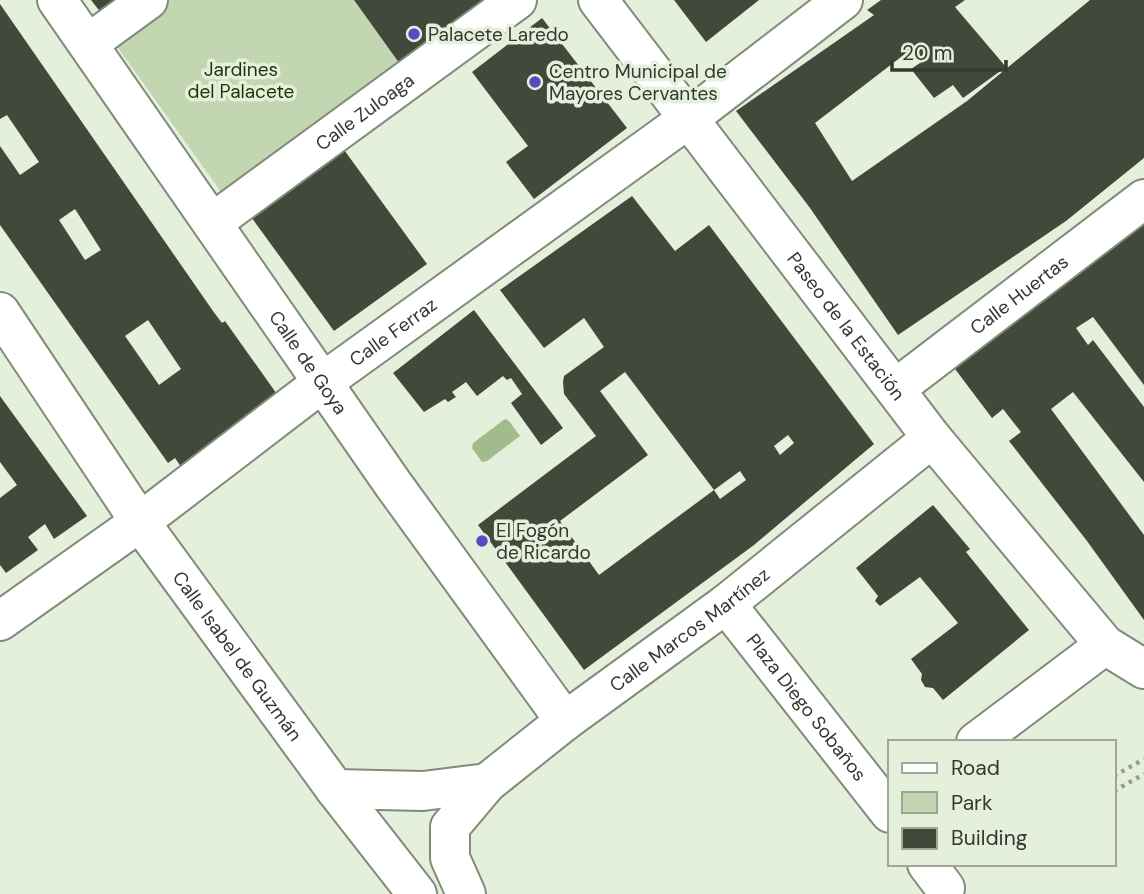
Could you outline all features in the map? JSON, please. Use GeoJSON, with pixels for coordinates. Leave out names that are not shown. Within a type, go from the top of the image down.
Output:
{"type":"FeatureCollection","features":[{"type":"Feature","properties":{"kind":"street","name":"Calle de Goya"},"geometry":{"type":"LineString","coordinates":[[57,0],[393,484],[565,721]]}},
{"type":"Feature","properties":{"kind":"street"},"geometry":{"type":"LineString","coordinates":[[89,43],[148,0]]}},
{"type":"Feature","properties":{"kind":"street","name":"Calle Zuloaga"},"geometry":{"type":"LineString","coordinates":[[212,223],[517,0]]}},
{"type":"Feature","properties":{"kind":"street","name":"Paseo de la Estación"},"geometry":{"type":"LineString","coordinates":[[598,0],[932,438],[1105,645],[1144,669]]}},
{"type":"Feature","properties":{"kind":"street","name":"Calle Ferraz"},"geometry":{"type":"LineString","coordinates":[[3,614],[140,522],[323,382],[688,119],[842,0]]}},
{"type":"Feature","properties":{"kind":"street","name":"Calle Huertas"},"geometry":{"type":"LineString","coordinates":[[895,389],[1144,199]]}},
{"type":"Feature","properties":{"kind":"street","name":"Calle Isabel de Guzmán"},"geometry":{"type":"LineString","coordinates":[[0,312],[140,522],[335,789],[417,894]]}},
{"type":"Feature","properties":{"kind":"street","name":"Calle Marcos Martínez"},"geometry":{"type":"LineString","coordinates":[[466,894],[450,858],[450,827],[488,783],[565,721],[726,604],[932,438]]}},
{"type":"Feature","properties":{"kind":"street","name":"Plaza Diego Sobaños"},"geometry":{"type":"LineString","coordinates":[[726,604],[888,807]]}},
{"type":"Feature","properties":{"kind":"street"},"geometry":{"type":"LineString","coordinates":[[979,740],[1105,645]]}},
{"type":"Feature","properties":{"kind":"street"},"geometry":{"type":"LineString","coordinates":[[335,789],[423,791],[488,783]]}},
{"type":"Feature","properties":{"kind":"path"},"geometry":{"type":"LineString","coordinates":[[1116,775],[1144,759]]}},
{"type":"Feature","properties":{"kind":"path"},"geometry":{"type":"LineString","coordinates":[[1116,790],[1144,774]]}},
{"type":"Feature","properties":{"kind":"green space","name":"Jardines del Palacete"},"geometry":{"type":"Polygon","coordinates":[[[163,0],[354,0],[402,67],[221,192],[111,38],[163,0]]]}},
{"type":"Feature","properties":{"kind":"shaded area"},"geometry":{"type":"Polygon","coordinates":[[[505,419],[520,436],[482,462],[472,448],[473,443],[505,419]]]}},
{"type":"Feature","properties":{"kind":"building"},"geometry":{"type":"Polygon","coordinates":[[[91,0],[120,0],[102,14],[91,0]]]}},
{"type":"Feature","properties":{"kind":"building","name":"Palacete Laredo"},"geometry":{"type":"Polygon","coordinates":[[[354,0],[496,0],[402,67],[354,0]]]}},
{"type":"Feature","properties":{"kind":"building"},"geometry":{"type":"Polygon","coordinates":[[[674,0],[759,0],[706,42],[674,0]]]}},
{"type":"Feature","properties":{"kind":"building"},"geometry":{"type":"Polygon","coordinates":[[[881,0],[965,0],[955,7],[1006,67],[963,98],[953,85],[934,98],[911,69],[923,61],[914,47],[815,123],[852,181],[967,101],[1090,0],[1144,0],[1144,158],[1066,221],[898,335],[810,208],[736,111],[874,15],[867,10],[881,0]]]}},
{"type":"Feature","properties":{"kind":"building"},"geometry":{"type":"Polygon","coordinates":[[[0,4],[213,311],[222,323],[225,321],[279,397],[186,474],[175,458],[168,463],[0,225],[0,146],[20,175],[39,162],[7,115],[0,119],[0,4]],[[75,209],[59,220],[85,260],[101,250],[75,209]],[[148,320],[125,336],[159,385],[181,369],[148,320]]]}},
{"type":"Feature","properties":{"kind":"building","name":"Centro Municipal de Mayores Cervantes"},"geometry":{"type":"Polygon","coordinates":[[[542,18],[627,128],[534,199],[506,162],[528,146],[472,72],[542,18]]]}},
{"type":"Feature","properties":{"kind":"building"},"geometry":{"type":"Polygon","coordinates":[[[342,147],[427,264],[334,331],[249,214],[342,147]]]}},
{"type":"Feature","properties":{"kind":"building"},"geometry":{"type":"Polygon","coordinates":[[[632,196],[675,251],[709,225],[874,444],[754,545],[584,670],[478,525],[596,436],[564,394],[563,382],[564,376],[604,347],[584,318],[544,348],[500,290],[632,196]],[[625,372],[600,391],[648,455],[560,521],[599,575],[714,490],[625,372]],[[788,435],[774,446],[780,455],[794,443],[788,435]],[[740,471],[714,490],[720,499],[746,480],[740,471]]]}},
{"type":"Feature","properties":{"kind":"building"},"geometry":{"type":"Polygon","coordinates":[[[1144,221],[1144,385],[1093,317],[1076,328],[1088,345],[1093,340],[1144,407],[1144,482],[1073,392],[1051,409],[1144,535],[1144,620],[1009,441],[1021,432],[1003,409],[992,418],[952,365],[1144,221]]]}},
{"type":"Feature","properties":{"kind":"building"},"geometry":{"type":"Polygon","coordinates":[[[474,310],[563,428],[541,445],[511,403],[522,394],[511,378],[507,380],[503,376],[477,396],[466,382],[452,392],[456,397],[448,402],[445,399],[424,412],[393,373],[474,310]]]}},
{"type":"Feature","properties":{"kind":"building"},"geometry":{"type":"Polygon","coordinates":[[[0,396],[87,516],[54,539],[45,524],[28,537],[38,550],[6,573],[0,565],[0,498],[17,485],[0,462],[0,396]]]}},
{"type":"Feature","properties":{"kind":"building"},"geometry":{"type":"Polygon","coordinates":[[[933,505],[970,549],[966,552],[1029,630],[943,700],[933,688],[925,687],[921,680],[922,674],[911,659],[958,623],[920,577],[880,606],[875,601],[878,596],[856,568],[933,505]]]}},
{"type":"Feature","properties":{"kind":"place","name":"Palacete Laredo"},"geometry":{"type":"Point","coordinates":[414,34]}},
{"type":"Feature","properties":{"kind":"place","name":"Centro Municipal de Mayores Cervantes"},"geometry":{"type":"Point","coordinates":[535,82]}},
{"type":"Feature","properties":{"kind":"place","name":"El Fogón de Ricardo"},"geometry":{"type":"Point","coordinates":[482,541]}}]}
